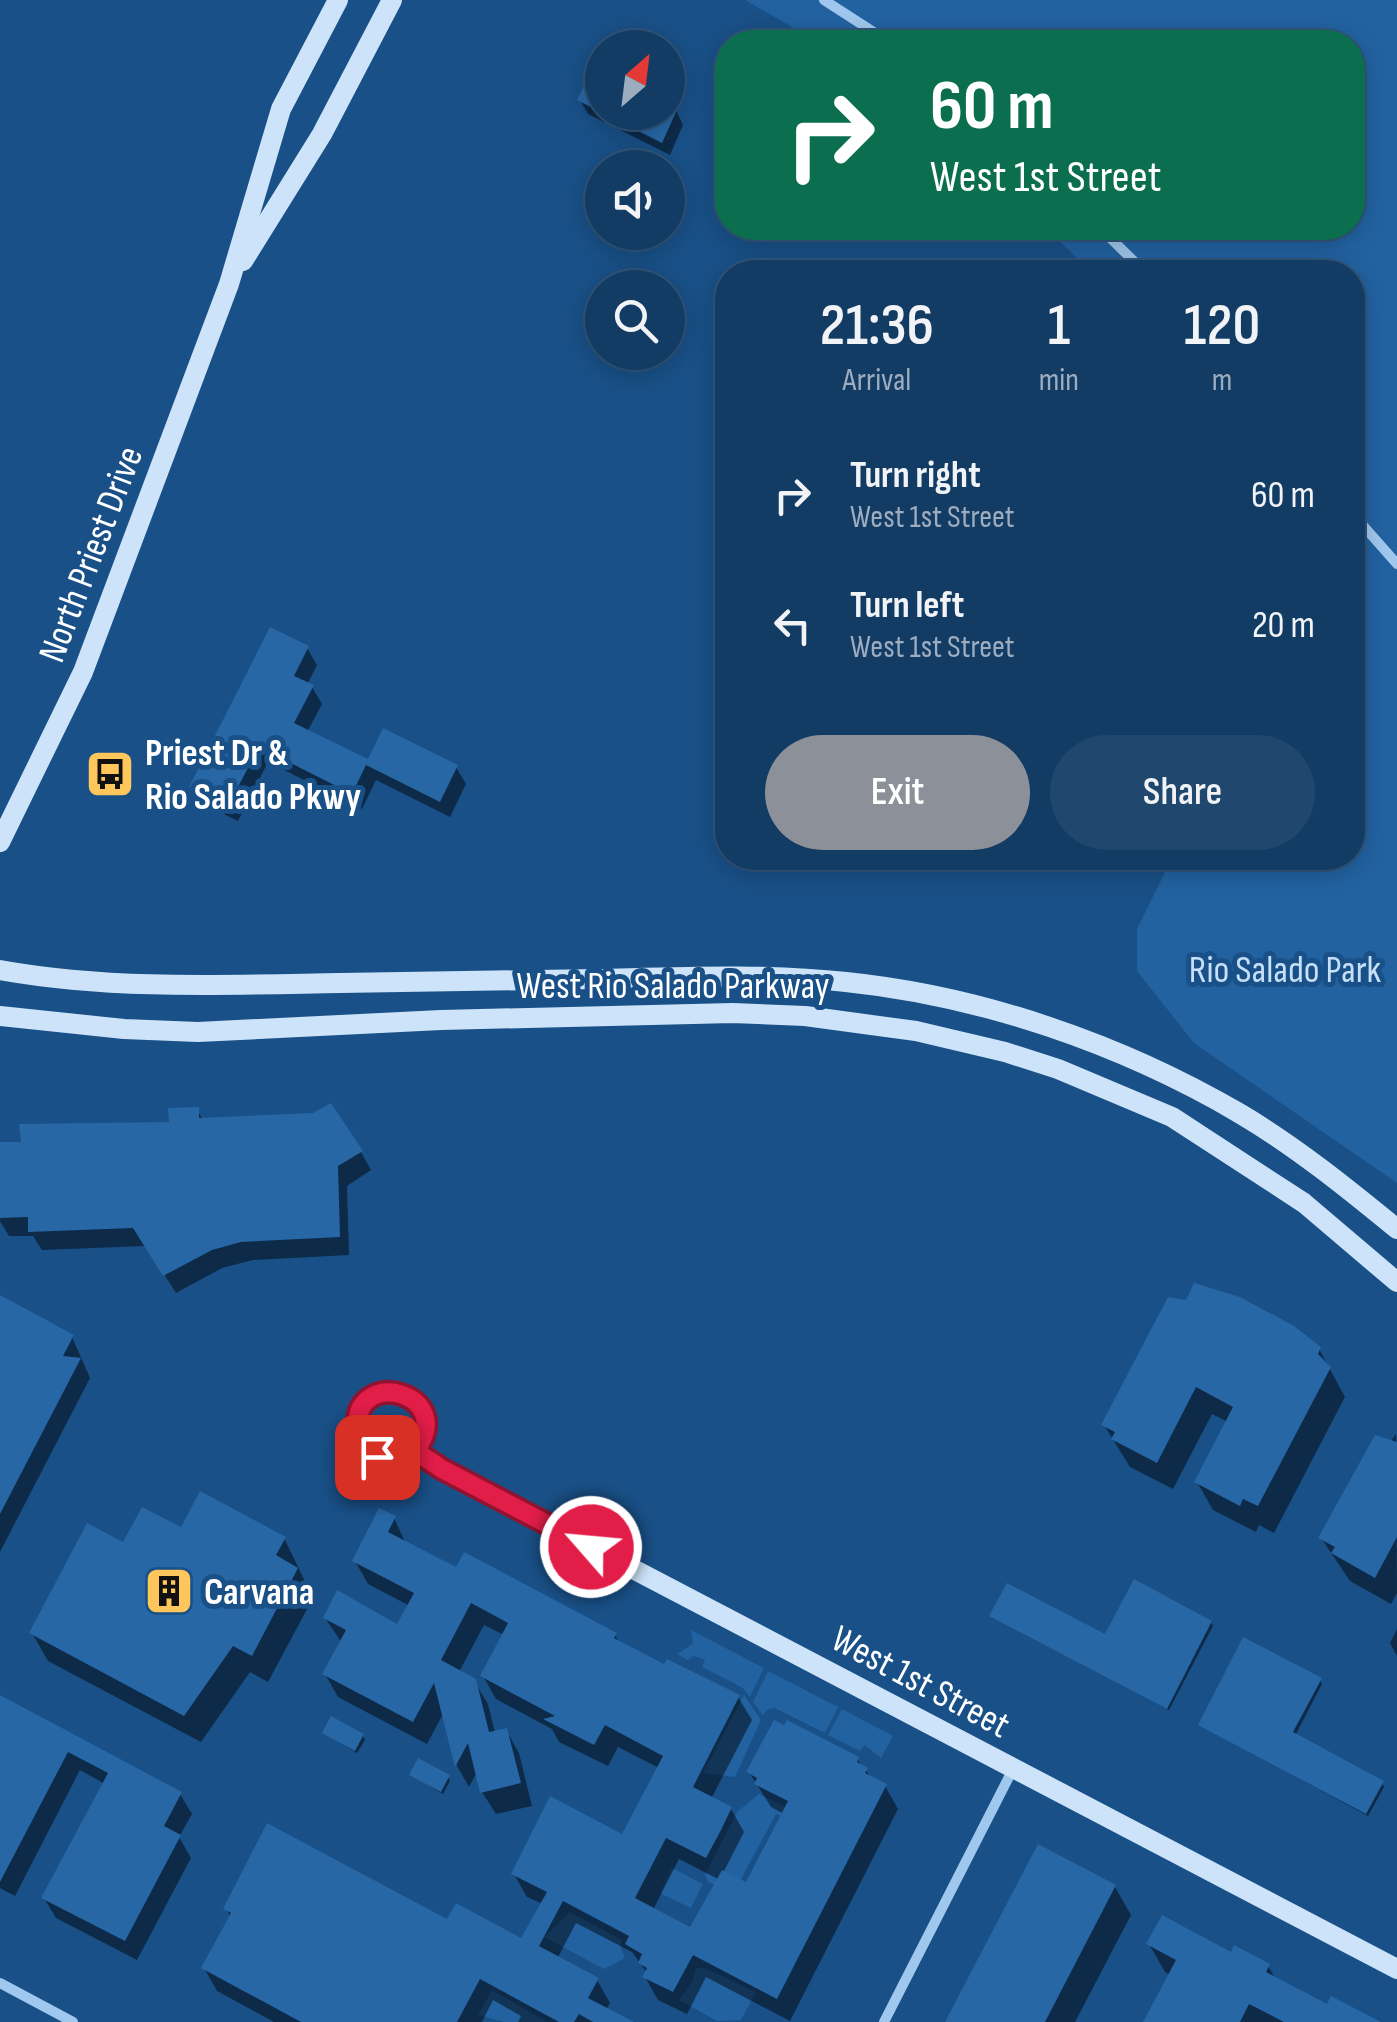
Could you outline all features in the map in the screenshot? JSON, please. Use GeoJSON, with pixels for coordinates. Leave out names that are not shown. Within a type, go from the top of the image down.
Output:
{"type":"FeatureCollection","features":[{"type":"Feature","properties":{"kind":"main road","name":"North Priest Drive"},"geometry":{"type":"LineString","coordinates":[[0,842],[84,672],[229,284],[281,109],[338,0]]}},
{"type":"Feature","properties":{"kind":"main road","name":"North Priest Drive"},"geometry":{"type":"LineString","coordinates":[[229,284],[322,134],[392,0]]}},
{"type":"Feature","properties":{"kind":"main road","name":"West Rio Salado Parkway"},"geometry":{"type":"LineString","coordinates":[[0,970],[84,980],[197,986],[749,976],[851,982],[938,997],[1074,1037],[1174,1079],[1239,1113],[1294,1149],[1397,1230]]}},
{"type":"Feature","properties":{"kind":"main road","name":"West Rio Salado Parkway"},"geometry":{"type":"LineString","coordinates":[[0,1016],[124,1030],[198,1032],[442,1020],[733,1013],[805,1016],[916,1031],[1058,1069],[1172,1117],[1304,1203],[1397,1282]]}},
{"type":"Feature","properties":{"kind":"main road","name":"West 1st Street"},"geometry":{"type":"LineString","coordinates":[[415,1451],[442,1469],[1397,1968]]}},
{"type":"Feature","properties":{"kind":"street"},"geometry":{"type":"LineString","coordinates":[[824,0],[870,30]]}},
{"type":"Feature","properties":{"kind":"street"},"geometry":{"type":"LineString","coordinates":[[1112,240],[1132,260]]}},
{"type":"Feature","properties":{"kind":"street"},"geometry":{"type":"LineString","coordinates":[[1365,528],[1397,564]]}},
{"type":"Feature","properties":{"kind":"street"},"geometry":{"type":"LineString","coordinates":[[884,2022],[1013,1769]]}},
{"type":"Feature","properties":{"kind":"street"},"geometry":{"type":"LineString","coordinates":[[0,1983],[73,2022]]}},
{"type":"Feature","properties":{"kind":"green space","name":"Rio Salado Park"},"geometry":{"type":"Polygon","coordinates":[[[745,0],[1397,0],[1397,1183],[1194,1043],[1137,971],[1137,929],[1166,870],[1365,870],[1365,260],[1079,260],[1058,240],[1365,240],[1365,30],[797,30],[745,0]]]}},
{"type":"Feature","properties":{"kind":"green space"},"geometry":{"type":"Polygon","coordinates":[[[691,1630],[764,1668],[750,1697],[743,1688],[702,1667],[705,1660],[694,1656],[688,1660],[677,1654],[693,1644],[691,1630]]]}},
{"type":"Feature","properties":{"kind":"green space"},"geometry":{"type":"Polygon","coordinates":[[[768,1671],[838,1707],[825,1733],[775,1708],[763,1715],[753,1702],[768,1671]]]}},
{"type":"Feature","properties":{"kind":"green space"},"geometry":{"type":"Polygon","coordinates":[[[744,1695],[761,1720],[735,1777],[703,1773],[744,1695]]]}},
{"type":"Feature","properties":{"kind":"green space"},"geometry":{"type":"Polygon","coordinates":[[[842,1709],[893,1736],[881,1758],[865,1745],[860,1751],[828,1735],[842,1709]]]}},
{"type":"Feature","properties":{"kind":"green space"},"geometry":{"type":"Polygon","coordinates":[[[759,1794],[810,1819],[803,1825],[776,1814],[740,1881],[715,1885],[708,1882],[705,1875],[737,1812],[759,1794]]]}},
{"type":"Feature","properties":{"kind":"green space"},"geometry":{"type":"Polygon","coordinates":[[[672,1868],[703,1884],[691,1908],[660,1893],[672,1868]]]}},
{"type":"Feature","properties":{"kind":"green space"},"geometry":{"type":"Polygon","coordinates":[[[570,1912],[622,1940],[625,1958],[604,1969],[544,1937],[570,1912]]]}},
{"type":"Feature","properties":{"kind":"green space"},"geometry":{"type":"Polygon","coordinates":[[[696,1968],[705,1968],[756,1992],[741,2020],[717,2021],[679,2000],[692,1982],[696,1968]]]}},
{"type":"Feature","properties":{"kind":"green space"},"geometry":{"type":"Polygon","coordinates":[[[492,1990],[547,2022],[504,2022],[478,2015],[492,1990]]]}},
{"type":"Feature","properties":{"kind":"building"},"geometry":{"type":"Polygon","coordinates":[[[585,84],[585,104],[577,100],[585,84]]]}},
{"type":"Feature","properties":{"kind":"building"},"geometry":{"type":"Polygon","coordinates":[[[636,130],[668,130],[662,143],[636,130]]]}},
{"type":"Feature","properties":{"kind":"building"},"geometry":{"type":"Polygon","coordinates":[[[270,627],[309,646],[294,676],[314,685],[294,723],[368,759],[383,728],[458,765],[440,802],[366,765],[352,794],[259,747],[228,806],[189,787],[270,627]]]}},
{"type":"Feature","properties":{"kind":"building"},"geometry":{"type":"Polygon","coordinates":[[[331,1103],[363,1151],[338,1166],[340,1237],[241,1242],[212,1250],[163,1276],[133,1228],[28,1232],[28,1217],[0,1218],[0,1142],[21,1142],[19,1124],[169,1122],[168,1108],[199,1107],[199,1118],[313,1113],[331,1103]]]}},
{"type":"Feature","properties":{"kind":"building"},"geometry":{"type":"Polygon","coordinates":[[[1194,1283],[1240,1297],[1294,1326],[1321,1347],[1318,1354],[1331,1367],[1258,1506],[1243,1499],[1240,1506],[1194,1482],[1233,1407],[1196,1387],[1157,1463],[1111,1439],[1115,1432],[1101,1425],[1168,1297],[1186,1300],[1194,1283]]]}},
{"type":"Feature","properties":{"kind":"building"},"geometry":{"type":"Polygon","coordinates":[[[0,1295],[74,1335],[63,1356],[81,1358],[0,1514],[0,1295]]]}},
{"type":"Feature","properties":{"kind":"building"},"geometry":{"type":"Polygon","coordinates":[[[1375,1435],[1397,1442],[1397,1537],[1375,1578],[1331,1553],[1335,1547],[1318,1538],[1375,1435]]]}},
{"type":"Feature","properties":{"kind":"building","name":"Carvana"},"geometry":{"type":"Polygon","coordinates":[[[200,1491],[286,1537],[276,1555],[298,1568],[252,1656],[233,1646],[184,1716],[29,1633],[87,1523],[123,1542],[142,1507],[181,1527],[200,1491]]]}},
{"type":"Feature","properties":{"kind":"building"},"geometry":{"type":"Polygon","coordinates":[[[379,1508],[396,1516],[388,1532],[456,1567],[464,1552],[617,1633],[614,1638],[664,1664],[667,1659],[740,1695],[693,1787],[732,1807],[721,1830],[706,1858],[666,1838],[635,1898],[690,1927],[722,1870],[746,1882],[788,1801],[754,1784],[757,1778],[746,1772],[774,1720],[784,1725],[787,1720],[859,1757],[857,1762],[868,1768],[865,1773],[887,1784],[777,1999],[693,1955],[673,1992],[642,1977],[647,1968],[638,1963],[642,1954],[625,1944],[629,1936],[563,1901],[539,1946],[599,1978],[588,1998],[634,2022],[593,2022],[579,2014],[574,2022],[559,2022],[480,1979],[457,2022],[301,2022],[201,1968],[231,1913],[223,1909],[267,1823],[447,1919],[456,1903],[521,1938],[547,1892],[511,1874],[550,1796],[622,1834],[663,1756],[605,1725],[594,1745],[543,1719],[555,1716],[480,1676],[508,1623],[471,1603],[441,1660],[476,1679],[489,1732],[507,1728],[521,1783],[480,1793],[468,1743],[455,1767],[434,1683],[413,1722],[322,1674],[346,1630],[323,1618],[337,1590],[397,1624],[414,1593],[352,1561],[379,1508]]]}},
{"type":"Feature","properties":{"kind":"building"},"geometry":{"type":"Polygon","coordinates":[[[1134,1579],[1212,1621],[1167,1709],[989,1616],[1007,1583],[1105,1634],[1134,1579]]]}},
{"type":"Feature","properties":{"kind":"building"},"geometry":{"type":"Polygon","coordinates":[[[1243,1637],[1322,1678],[1293,1732],[1384,1781],[1366,1814],[1198,1725],[1243,1637]]]}},
{"type":"Feature","properties":{"kind":"building"},"geometry":{"type":"Polygon","coordinates":[[[0,1695],[182,1792],[164,1826],[181,1835],[125,1941],[41,1898],[108,1773],[68,1752],[0,1882],[0,1695]]]}},
{"type":"Feature","properties":{"kind":"building"},"geometry":{"type":"Polygon","coordinates":[[[331,1716],[364,1734],[355,1751],[322,1733],[331,1716]]]}},
{"type":"Feature","properties":{"kind":"building"},"geometry":{"type":"Polygon","coordinates":[[[418,1758],[450,1775],[441,1792],[409,1775],[418,1758]]]}},
{"type":"Feature","properties":{"kind":"building"},"geometry":{"type":"Polygon","coordinates":[[[1038,1844],[1116,1885],[1045,2022],[945,2022],[1038,1844]]]}},
{"type":"Feature","properties":{"kind":"building"},"geometry":{"type":"Polygon","coordinates":[[[1162,1915],[1231,1952],[1234,1945],[1270,1964],[1266,1972],[1327,2004],[1331,1996],[1381,2022],[1284,2022],[1249,2004],[1240,2022],[1143,2022],[1176,1960],[1146,1944],[1162,1915]]]}},
{"type":"Feature","properties":{"kind":"place","name":"Priest Dr & Rio Salado Pkwy"},"geometry":{"type":"Point","coordinates":[110,774]}},
{"type":"Feature","properties":{"kind":"place","name":"Carvana"},"geometry":{"type":"Point","coordinates":[169,1591]}},
{"type":"Feature","properties":{"kind":"route"},"geometry":{"type":"LineString","coordinates":[[377,1457],[358,1436],[359,1413],[374,1396],[384,1392],[406,1394],[422,1410],[425,1420],[426,1432],[415,1451],[591,1547]]}}]}
